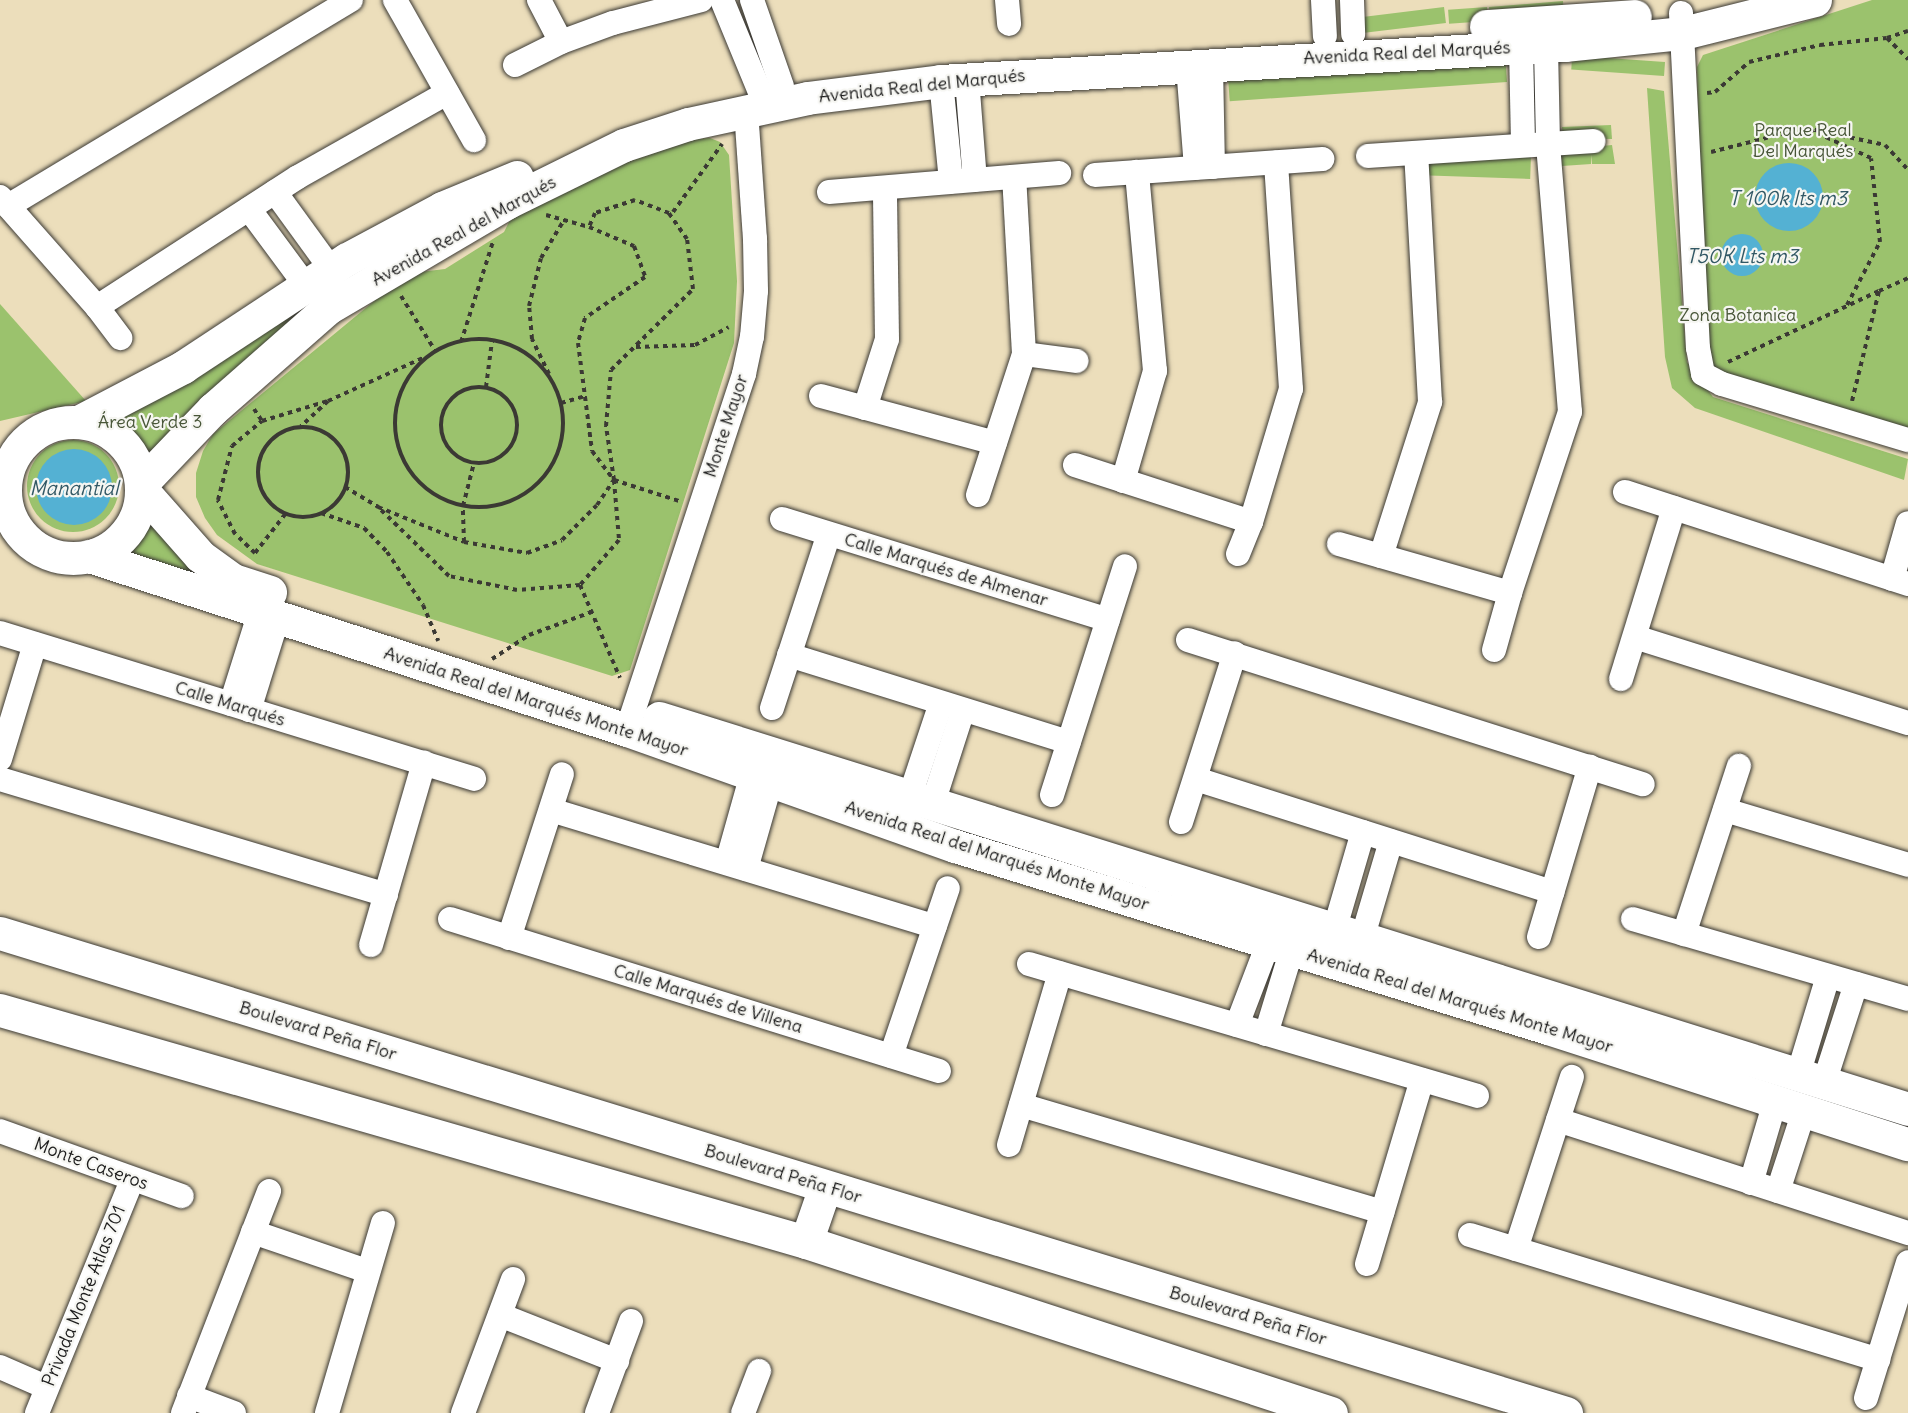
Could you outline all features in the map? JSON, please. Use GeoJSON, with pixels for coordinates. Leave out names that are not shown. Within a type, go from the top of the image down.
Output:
{"type":"FeatureCollection","features":[{"type":"Feature","properties":{"kind":"street"},"geometry":{"type":"LineString","coordinates":[[120,338],[97,307],[4,201],[351,0]]}},
{"type":"Feature","properties":{"kind":"street"},"geometry":{"type":"LineString","coordinates":[[395,0],[474,140]]}},
{"type":"Feature","properties":{"kind":"street"},"geometry":{"type":"LineString","coordinates":[[539,0],[561,42]]}},
{"type":"Feature","properties":{"kind":"street"},"geometry":{"type":"LineString","coordinates":[[515,65],[561,42],[613,23],[701,0]]}},
{"type":"Feature","properties":{"kind":"street"},"geometry":{"type":"LineString","coordinates":[[722,0],[763,96]]}},
{"type":"Feature","properties":{"kind":"street"},"geometry":{"type":"LineString","coordinates":[[752,0],[763,96]]}},
{"type":"Feature","properties":{"kind":"street"},"geometry":{"type":"LineString","coordinates":[[1007,0],[1010,24]]}},
{"type":"Feature","properties":{"kind":"street"},"geometry":{"type":"LineString","coordinates":[[1323,0],[1339,35]]}},
{"type":"Feature","properties":{"kind":"street"},"geometry":{"type":"LineString","coordinates":[[1339,35],[1352,0]]}},
{"type":"Feature","properties":{"kind":"street","name":"Avenida Real del Marqués"},"geometry":{"type":"LineString","coordinates":[[78,422],[183,367],[319,278],[442,208],[626,131],[763,96],[875,72],[1339,35],[1682,23],[1737,0]]}},
{"type":"Feature","properties":{"kind":"street","name":"Avenida Real del Marqués"},"geometry":{"type":"LineString","coordinates":[[141,486],[213,409],[328,308],[506,203],[624,145],[763,96],[848,92],[954,80],[1534,46],[1815,0]]}},
{"type":"Feature","properties":{"kind":"street"},"geometry":{"type":"LineString","coordinates":[[1682,23],[1698,348],[1703,374],[1722,384],[1908,440]]}},
{"type":"Feature","properties":{"kind":"street"},"geometry":{"type":"LineString","coordinates":[[1494,650],[1510,593],[1570,412],[1548,143],[1534,46]]}},
{"type":"Feature","properties":{"kind":"street"},"geometry":{"type":"LineString","coordinates":[[1524,144],[1534,46]]}},
{"type":"Feature","properties":{"kind":"street"},"geometry":{"type":"LineString","coordinates":[[1199,65],[1204,167]]}},
{"type":"Feature","properties":{"kind":"street"},"geometry":{"type":"LineString","coordinates":[[954,80],[975,180]]}},
{"type":"Feature","properties":{"kind":"street"},"geometry":{"type":"LineString","coordinates":[[951,182],[954,80]]}},
{"type":"Feature","properties":{"kind":"street"},"geometry":{"type":"LineString","coordinates":[[97,307],[275,192],[447,93]]}},
{"type":"Feature","properties":{"kind":"street","name":"Monte Mayor"},"geometry":{"type":"LineString","coordinates":[[630,720],[744,374],[752,337],[763,96]]}},
{"type":"Feature","properties":{"kind":"street"},"geometry":{"type":"LineString","coordinates":[[1368,156],[1594,141]]}},
{"type":"Feature","properties":{"kind":"street"},"geometry":{"type":"LineString","coordinates":[[1381,556],[1430,402],[1416,153]]}},
{"type":"Feature","properties":{"kind":"street"},"geometry":{"type":"LineString","coordinates":[[1095,175],[1322,159]]}},
{"type":"Feature","properties":{"kind":"street"},"geometry":{"type":"LineString","coordinates":[[1239,554],[1251,522],[1291,389],[1276,162]]}},
{"type":"Feature","properties":{"kind":"street"},"geometry":{"type":"LineString","coordinates":[[1124,481],[1155,371],[1137,172]]}},
{"type":"Feature","properties":{"kind":"street"},"geometry":{"type":"LineString","coordinates":[[829,192],[1059,173]]}},
{"type":"Feature","properties":{"kind":"street"},"geometry":{"type":"LineString","coordinates":[[978,495],[1024,354],[1014,177]]}},
{"type":"Feature","properties":{"kind":"street"},"geometry":{"type":"LineString","coordinates":[[865,408],[887,339],[885,188]]}},
{"type":"Feature","properties":{"kind":"street"},"geometry":{"type":"LineString","coordinates":[[275,192],[319,278]]}},
{"type":"Feature","properties":{"kind":"street"},"geometry":{"type":"LineString","coordinates":[[249,209],[319,278]]}},
{"type":"Feature","properties":{"kind":"street"},"geometry":{"type":"LineString","coordinates":[[1024,354],[1077,361]]}},
{"type":"Feature","properties":{"kind":"street"},"geometry":{"type":"LineString","coordinates":[[821,396],[995,443]]}},
{"type":"Feature","properties":{"kind":"street"},"geometry":{"type":"LineString","coordinates":[[0,440],[37,432],[57,423],[78,422],[105,431],[128,448],[137,465],[141,486],[140,503],[134,521],[123,537],[107,549],[89,556],[68,558],[47,553],[14,540],[15,525],[7,506],[5,484],[15,455],[21,446],[37,432]]}},
{"type":"Feature","properties":{"kind":"street"},"geometry":{"type":"LineString","coordinates":[[1076,465],[1251,522]]}},
{"type":"Feature","properties":{"kind":"street","name":"Avenida Real del Marqués Monte Mayor"},"geometry":{"type":"LineString","coordinates":[[141,486],[200,556],[233,580],[487,663],[630,720],[762,778],[955,846],[1281,945],[1811,1079],[1908,1109]]}},
{"type":"Feature","properties":{"kind":"street"},"geometry":{"type":"LineString","coordinates":[[1625,492],[1900,582],[1908,523]]}},
{"type":"Feature","properties":{"kind":"street"},"geometry":{"type":"LineString","coordinates":[[1621,679],[1674,508]]}},
{"type":"Feature","properties":{"kind":"street"},"geometry":{"type":"LineString","coordinates":[[782,519],[830,534]]}},
{"type":"Feature","properties":{"kind":"street","name":"Calle Marqués de Almenar"},"geometry":{"type":"LineString","coordinates":[[772,708],[830,534],[1108,620]]}},
{"type":"Feature","properties":{"kind":"street"},"geometry":{"type":"LineString","coordinates":[[1339,544],[1510,593]]}},
{"type":"Feature","properties":{"kind":"street","name":"Avenida Real del Marqués Monte Mayor"},"geometry":{"type":"LineString","coordinates":[[89,556],[269,614],[630,720],[921,802],[1348,935],[1789,1106],[1908,1144]]}},
{"type":"Feature","properties":{"kind":"street"},"geometry":{"type":"LineString","coordinates":[[1052,795],[1125,566]]}},
{"type":"Feature","properties":{"kind":"street"},"geometry":{"type":"LineString","coordinates":[[240,707],[269,614]]}},
{"type":"Feature","properties":{"kind":"street","name":"Calle Marqués"},"geometry":{"type":"LineString","coordinates":[[0,633],[474,778]]}},
{"type":"Feature","properties":{"kind":"street"},"geometry":{"type":"LineString","coordinates":[[1635,637],[1908,723]]}},
{"type":"Feature","properties":{"kind":"street"},"geometry":{"type":"LineString","coordinates":[[1188,640],[1643,784]]}},
{"type":"Feature","properties":{"kind":"street"},"geometry":{"type":"LineString","coordinates":[[0,759],[35,644]]}},
{"type":"Feature","properties":{"kind":"street"},"geometry":{"type":"LineString","coordinates":[[1181,822],[1235,653]]}},
{"type":"Feature","properties":{"kind":"street"},"geometry":{"type":"LineString","coordinates":[[789,656],[1069,742]]}},
{"type":"Feature","properties":{"kind":"street"},"geometry":{"type":"LineString","coordinates":[[921,802],[952,706]]}},
{"type":"Feature","properties":{"kind":"street"},"geometry":{"type":"LineString","coordinates":[[371,945],[424,763]]}},
{"type":"Feature","properties":{"kind":"street"},"geometry":{"type":"LineString","coordinates":[[1539,937],[1590,766]]}},
{"type":"Feature","properties":{"kind":"street"},"geometry":{"type":"LineString","coordinates":[[1684,934],[1739,766]]}},
{"type":"Feature","properties":{"kind":"street"},"geometry":{"type":"LineString","coordinates":[[509,938],[562,774]]}},
{"type":"Feature","properties":{"kind":"street"},"geometry":{"type":"LineString","coordinates":[[736,866],[762,778]]}},
{"type":"Feature","properties":{"kind":"street"},"geometry":{"type":"LineString","coordinates":[[0,779],[386,895]]}},
{"type":"Feature","properties":{"kind":"street"},"geometry":{"type":"LineString","coordinates":[[1196,779],[1553,892]]}},
{"type":"Feature","properties":{"kind":"street"},"geometry":{"type":"LineString","coordinates":[[551,810],[935,927]]}},
{"type":"Feature","properties":{"kind":"street"},"geometry":{"type":"LineString","coordinates":[[1725,810],[1908,864]]}},
{"type":"Feature","properties":{"kind":"street"},"geometry":{"type":"LineString","coordinates":[[1348,935],[1363,832]]}},
{"type":"Feature","properties":{"kind":"street"},"geometry":{"type":"LineString","coordinates":[[1348,935],[1391,841]]}},
{"type":"Feature","properties":{"kind":"street"},"geometry":{"type":"LineString","coordinates":[[891,1056],[948,888]]}},
{"type":"Feature","properties":{"kind":"street","name":"Calle Marqués de Villena"},"geometry":{"type":"LineString","coordinates":[[450,919],[939,1071]]}},
{"type":"Feature","properties":{"kind":"street"},"geometry":{"type":"LineString","coordinates":[[1633,919],[1908,999]]}},
{"type":"Feature","properties":{"kind":"street","name":"Boulevard Peña Flor"},"geometry":{"type":"LineString","coordinates":[[0,933],[1566,1413]]}},
{"type":"Feature","properties":{"kind":"street"},"geometry":{"type":"LineString","coordinates":[[1237,1025],[1281,945]]}},
{"type":"Feature","properties":{"kind":"street"},"geometry":{"type":"LineString","coordinates":[[1266,1034],[1281,945]]}},
{"type":"Feature","properties":{"kind":"street"},"geometry":{"type":"LineString","coordinates":[[1029,964],[1477,1096]]}},
{"type":"Feature","properties":{"kind":"street"},"geometry":{"type":"LineString","coordinates":[[1009,1145],[1060,973]]}},
{"type":"Feature","properties":{"kind":"street"},"geometry":{"type":"LineString","coordinates":[[1811,1079],[1828,976]]}},
{"type":"Feature","properties":{"kind":"street"},"geometry":{"type":"LineString","coordinates":[[1811,1079],[1856,984]]}},
{"type":"Feature","properties":{"kind":"street"},"geometry":{"type":"LineString","coordinates":[[0,1010],[806,1242],[1331,1413]]}},
{"type":"Feature","properties":{"kind":"street"},"geometry":{"type":"LineString","coordinates":[[1516,1249],[1572,1077]]}},
{"type":"Feature","properties":{"kind":"street"},"geometry":{"type":"LineString","coordinates":[[1367,1264],[1422,1080]]}},
{"type":"Feature","properties":{"kind":"street"},"geometry":{"type":"LineString","coordinates":[[1021,1105],[1383,1212]]}},
{"type":"Feature","properties":{"kind":"street"},"geometry":{"type":"LineString","coordinates":[[1751,1183],[1789,1106]]}},
{"type":"Feature","properties":{"kind":"street"},"geometry":{"type":"LineString","coordinates":[[1778,1191],[1789,1106]]}},
{"type":"Feature","properties":{"kind":"street"},"geometry":{"type":"LineString","coordinates":[[1558,1120],[1908,1233]]}},
{"type":"Feature","properties":{"kind":"street","name":"Monte Caseros"},"geometry":{"type":"LineString","coordinates":[[0,1131],[182,1196]]}},
{"type":"Feature","properties":{"kind":"street","name":"Privada Monte Atlas 701"},"geometry":{"type":"LineString","coordinates":[[37,1413],[132,1180]]}},
{"type":"Feature","properties":{"kind":"street"},"geometry":{"type":"LineString","coordinates":[[806,1242],[825,1187]]}},
{"type":"Feature","properties":{"kind":"street"},"geometry":{"type":"LineString","coordinates":[[234,1413],[186,1404],[269,1191]]}},
{"type":"Feature","properties":{"kind":"street"},"geometry":{"type":"LineString","coordinates":[[327,1413],[383,1223]]}},
{"type":"Feature","properties":{"kind":"street"},"geometry":{"type":"LineString","coordinates":[[253,1232],[367,1271]]}},
{"type":"Feature","properties":{"kind":"street"},"geometry":{"type":"LineString","coordinates":[[1470,1235],[1878,1360]]}},
{"type":"Feature","properties":{"kind":"street"},"geometry":{"type":"LineString","coordinates":[[1866,1398],[1908,1262]]}},
{"type":"Feature","properties":{"kind":"street"},"geometry":{"type":"LineString","coordinates":[[463,1413],[513,1279]]}},
{"type":"Feature","properties":{"kind":"street"},"geometry":{"type":"LineString","coordinates":[[500,1315],[617,1361]]}},
{"type":"Feature","properties":{"kind":"street"},"geometry":{"type":"LineString","coordinates":[[597,1413],[631,1321]]}},
{"type":"Feature","properties":{"kind":"street"},"geometry":{"type":"LineString","coordinates":[[0,1367],[46,1387]]}},
{"type":"Feature","properties":{"kind":"street"},"geometry":{"type":"LineString","coordinates":[[750,1411],[759,1371]]}},
{"type":"Feature","properties":{"kind":"path"},"geometry":{"type":"LineString","coordinates":[[1715,92],[1749,62],[1820,45],[1887,38],[1908,31]]}},
{"type":"Feature","properties":{"kind":"path"},"geometry":{"type":"LineString","coordinates":[[1887,38],[1908,59]]}},
{"type":"Feature","properties":{"kind":"path"},"geometry":{"type":"LineString","coordinates":[[673,212],[763,96]]}},
{"type":"Feature","properties":{"kind":"path"},"geometry":{"type":"LineString","coordinates":[[1806,128],[1871,158],[1880,242],[1847,305]]}},
{"type":"Feature","properties":{"kind":"path"},"geometry":{"type":"LineString","coordinates":[[1689,157],[1806,128],[1885,146],[1908,170]]}},
{"type":"Feature","properties":{"kind":"path"},"geometry":{"type":"LineString","coordinates":[[378,507],[449,576],[517,590],[580,585],[619,540],[614,480],[606,426],[611,370],[693,289],[687,239],[669,213],[635,200],[595,213],[589,227],[634,246],[645,277],[585,318],[579,343],[592,451],[614,480],[700,508]]}},
{"type":"Feature","properties":{"kind":"path"},"geometry":{"type":"LineString","coordinates":[[460,342],[506,203]]}},
{"type":"Feature","properties":{"kind":"path"},"geometry":{"type":"LineString","coordinates":[[428,356],[409,376],[397,401],[394,429],[400,455],[416,478],[437,496],[464,506],[491,506],[518,498],[541,481],[556,458],[563,431],[561,403],[532,339],[529,306],[541,258],[564,220]]}},
{"type":"Feature","properties":{"kind":"path"},"geometry":{"type":"LineString","coordinates":[[387,274],[436,352]]}},
{"type":"Feature","properties":{"kind":"path"},"geometry":{"type":"LineString","coordinates":[[1703,374],[1908,278]]}},
{"type":"Feature","properties":{"kind":"path"},"geometry":{"type":"LineString","coordinates":[[1852,401],[1879,291]]}},
{"type":"Feature","properties":{"kind":"path"},"geometry":{"type":"LineString","coordinates":[[636,347],[694,345],[727,328],[755,306]]}},
{"type":"Feature","properties":{"kind":"path"},"geometry":{"type":"LineString","coordinates":[[255,553],[235,534],[218,500],[232,446],[262,421],[328,401],[460,342],[480,338],[507,343],[532,357],[550,378]]}},
{"type":"Feature","properties":{"kind":"path"},"geometry":{"type":"LineString","coordinates":[[486,387],[492,341]]}},
{"type":"Feature","properties":{"kind":"path"},"geometry":{"type":"LineString","coordinates":[[486,387],[508,400],[517,425],[515,437],[504,453],[487,462],[474,463],[461,459],[451,452],[442,436],[441,418],[445,406],[462,390],[486,387]]}},
{"type":"Feature","properties":{"kind":"path"},"geometry":{"type":"LineString","coordinates":[[561,403],[585,396]]}},
{"type":"Feature","properties":{"kind":"path"},"geometry":{"type":"LineString","coordinates":[[301,427],[328,401]]}},
{"type":"Feature","properties":{"kind":"path"},"geometry":{"type":"LineString","coordinates":[[301,427],[322,432],[339,446],[346,458],[348,472],[345,487],[339,500],[320,513],[300,517],[286,513],[273,506],[258,480],[258,465],[263,450],[273,438],[286,430],[301,427]]}},
{"type":"Feature","properties":{"kind":"path"},"geometry":{"type":"LineString","coordinates":[[464,542],[464,506],[474,463]]}},
{"type":"Feature","properties":{"kind":"path"},"geometry":{"type":"LineString","coordinates":[[345,487],[378,507],[464,542],[527,553],[562,540],[597,505],[614,480]]}},
{"type":"Feature","properties":{"kind":"path"},"geometry":{"type":"LineString","coordinates":[[233,580],[286,513]]}},
{"type":"Feature","properties":{"kind":"path"},"geometry":{"type":"LineString","coordinates":[[320,513],[364,528],[387,552],[423,604],[440,648]]}},
{"type":"Feature","properties":{"kind":"path"},"geometry":{"type":"LineString","coordinates":[[580,585],[592,612],[630,720]]}},
{"type":"Feature","properties":{"kind":"path"},"geometry":{"type":"LineString","coordinates":[[487,663],[529,635],[592,612]]}},
{"type":"Feature","properties":{"kind":"green space","name":"Parque Real Del Marqués"},"geometry":{"type":"Polygon","coordinates":[[[1872,0],[1908,0],[1908,438],[1703,371],[1697,67],[1703,55],[1872,0]]]}},
{"type":"Feature","properties":{"kind":"green space"},"geometry":{"type":"Polygon","coordinates":[[[1563,1],[1564,17],[1490,20],[1489,7],[1563,1]]]}},
{"type":"Feature","properties":{"kind":"green space"},"geometry":{"type":"Polygon","coordinates":[[[1444,7],[1446,23],[1363,33],[1361,17],[1444,7]]]}},
{"type":"Feature","properties":{"kind":"green space"},"geometry":{"type":"Polygon","coordinates":[[[1487,7],[1488,21],[1449,24],[1448,10],[1487,7]]]}},
{"type":"Feature","properties":{"kind":"green space"},"geometry":{"type":"Polygon","coordinates":[[[1505,53],[1507,82],[1230,101],[1228,72],[1505,53]]]}},
{"type":"Feature","properties":{"kind":"green space"},"geometry":{"type":"Polygon","coordinates":[[[1572,56],[1665,62],[1664,76],[1571,69],[1572,56]]]}},
{"type":"Feature","properties":{"kind":"green space"},"geometry":{"type":"Polygon","coordinates":[[[1647,88],[1664,91],[1687,362],[1713,397],[1908,459],[1904,480],[1695,408],[1672,388],[1665,357],[1647,88]]]}},
{"type":"Feature","properties":{"kind":"green space"},"geometry":{"type":"Polygon","coordinates":[[[1611,125],[1612,139],[1563,138],[1562,127],[1611,125]]]}},
{"type":"Feature","properties":{"kind":"green space"},"geometry":{"type":"Polygon","coordinates":[[[710,138],[720,142],[729,155],[737,281],[734,343],[630,670],[612,676],[257,564],[217,535],[205,518],[196,497],[196,473],[203,451],[213,434],[390,288],[412,273],[445,269],[504,232],[511,218],[607,169],[695,139],[710,138]]]}},
{"type":"Feature","properties":{"kind":"green space"},"geometry":{"type":"Polygon","coordinates":[[[1612,145],[1615,164],[1592,164],[1591,154],[1591,164],[1562,166],[1561,150],[1612,145]]]}},
{"type":"Feature","properties":{"kind":"green space"},"geometry":{"type":"Polygon","coordinates":[[[1423,151],[1531,155],[1530,179],[1422,175],[1423,151]]]}},
{"type":"Feature","properties":{"kind":"green space","name":"Área Verde 3"},"geometry":{"type":"Polygon","coordinates":[[[312,300],[145,466],[132,443],[99,419],[312,300]]]}},
{"type":"Feature","properties":{"kind":"green space"},"geometry":{"type":"Polygon","coordinates":[[[0,304],[86,401],[0,421],[0,304]]]}},
{"type":"Feature","properties":{"kind":"green space","name":"Manantial"},"geometry":{"type":"Polygon","coordinates":[[[73,440],[91,443],[106,453],[116,468],[119,486],[116,504],[106,519],[91,529],[73,532],[55,529],[40,519],[30,504],[27,486],[30,468],[40,453],[55,443],[73,440]]]}},
{"type":"Feature","properties":{"kind":"green space"},"geometry":{"type":"Polygon","coordinates":[[[147,507],[240,591],[110,555],[132,534],[147,507]]]}},
{"type":"Feature","properties":{"kind":"water","name":"T 100k lts m3"},"geometry":{"type":"Polygon","coordinates":[[[1796,163],[1808,169],[1817,178],[1823,190],[1821,210],[1813,221],[1796,231],[1782,231],[1765,221],[1757,210],[1755,190],[1765,173],[1776,165],[1796,163]]]}},
{"type":"Feature","properties":{"kind":"water","name":"T50K Lts m3"},"geometry":{"type":"Polygon","coordinates":[[[1742,234],[1750,235],[1757,240],[1762,247],[1762,263],[1757,270],[1750,275],[1742,276],[1734,275],[1727,270],[1722,263],[1721,255],[1722,247],[1727,240],[1734,235],[1742,234]]]}},
{"type":"Feature","properties":{"kind":"water","name":"Manantial"},"geometry":{"type":"Polygon","coordinates":[[[67,449],[81,449],[95,455],[106,466],[112,480],[109,502],[101,514],[81,525],[67,525],[53,519],[42,508],[36,494],[36,480],[42,466],[53,455],[67,449]]]}},
{"type":"Feature","properties":{"kind":"park label","name":"Zona Botanica"},"geometry":{"type":"Point","coordinates":[1738,315]}}]}
